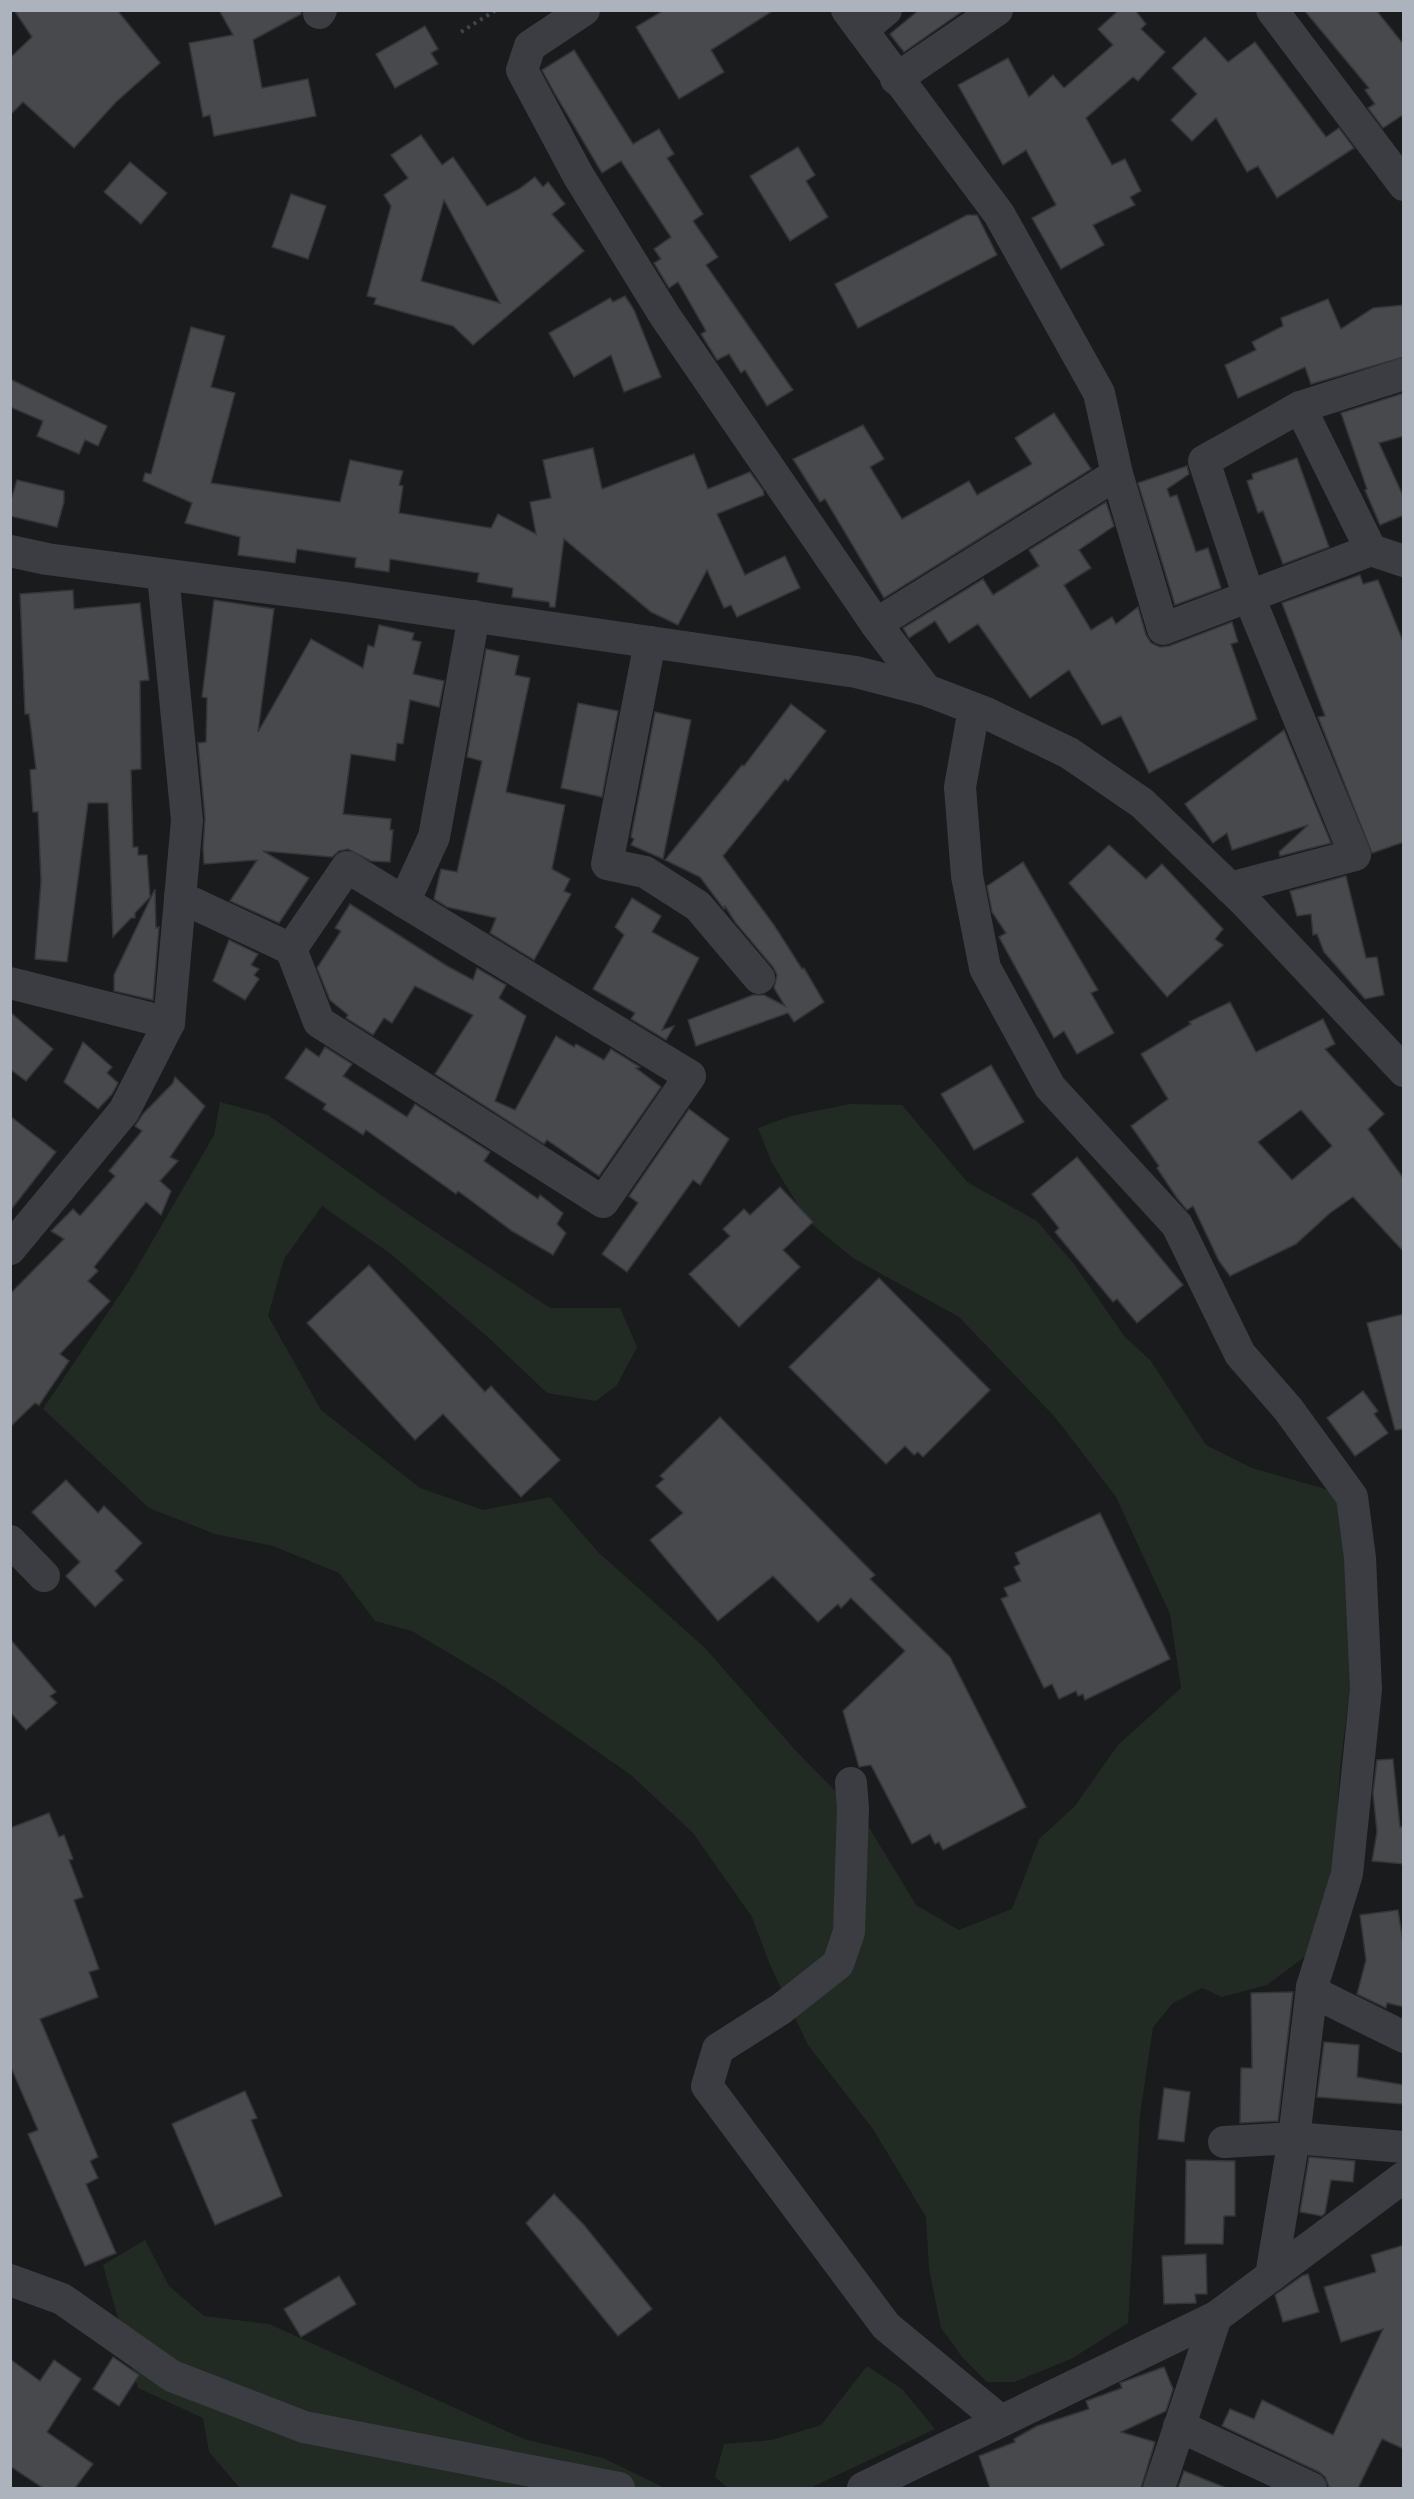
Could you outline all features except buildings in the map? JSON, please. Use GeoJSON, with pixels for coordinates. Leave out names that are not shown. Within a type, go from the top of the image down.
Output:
{"type":"FeatureCollection","features":[{"type":"Feature","properties":{"kind":"street"},"geometry":{"type":"LineString","coordinates":[[584,10],[530,46],[522,70],[578,175],[665,316],[876,624],[926,690]]}},
{"type":"Feature","properties":{"kind":"street"},"geometry":{"type":"LineString","coordinates":[[886,10],[855,20],[896,79],[999,213],[1099,393],[1117,474],[1163,629],[1371,550],[1404,561]]}},
{"type":"Feature","properties":{"kind":"street"},"geometry":{"type":"LineString","coordinates":[[896,79],[997,10]]}},
{"type":"Feature","properties":{"kind":"street"},"geometry":{"type":"LineString","coordinates":[[1272,10],[1404,185]]}},
{"type":"Feature","properties":{"kind":"street"},"geometry":{"type":"LineString","coordinates":[[1230,888],[1355,855],[1249,597],[1204,460],[1300,407],[1404,374]]}},
{"type":"Feature","properties":{"kind":"street"},"geometry":{"type":"LineString","coordinates":[[1300,407],[1371,550]]}},
{"type":"Feature","properties":{"kind":"street"},"geometry":{"type":"LineString","coordinates":[[876,624],[1117,474]]}},
{"type":"Feature","properties":{"kind":"street"},"geometry":{"type":"LineString","coordinates":[[10,550],[47,559],[474,616],[856,672],[926,690],[974,708],[1069,753],[1142,803],[1230,888],[1404,1071]]}},
{"type":"Feature","properties":{"kind":"street"},"geometry":{"type":"LineString","coordinates":[[10,1250],[124,1111],[169,1023],[187,820],[163,574]]}},
{"type":"Feature","properties":{"kind":"street"},"geometry":{"type":"LineString","coordinates":[[404,902],[434,837],[474,616]]}},
{"type":"Feature","properties":{"kind":"street"},"geometry":{"type":"LineString","coordinates":[[651,642],[607,864],[645,872],[698,906],[759,978]]}},
{"type":"Feature","properties":{"kind":"street"},"geometry":{"type":"LineString","coordinates":[[974,708],[960,787],[967,876],[985,968],[1050,1087],[1178,1225],[1240,1354],[1288,1409],[1352,1497],[1360,1558],[1366,1689],[1347,1874],[1312,1987],[1294,2138],[1271,2276]]}},
{"type":"Feature","properties":{"kind":"street"},"geometry":{"type":"LineString","coordinates":[[180,897],[291,949],[319,1022],[603,1202],[690,1076],[347,867],[291,949]]}},
{"type":"Feature","properties":{"kind":"street"},"geometry":{"type":"LineString","coordinates":[[10,983],[169,1023]]}},
{"type":"Feature","properties":{"kind":"street"},"geometry":{"type":"LineString","coordinates":[[10,1541],[44,1576]]}},
{"type":"Feature","properties":{"kind":"street"},"geometry":{"type":"LineString","coordinates":[[851,1783],[853,1808],[849,1932],[838,1964],[781,2009],[718,2049],[707,2086],[886,2326],[1001,2421]]}},
{"type":"Feature","properties":{"kind":"street"},"geometry":{"type":"LineString","coordinates":[[1312,1987],[1321,1996],[1404,2037]]}},
{"type":"Feature","properties":{"kind":"street"},"geometry":{"type":"LineString","coordinates":[[1224,2142],[1294,2138],[1404,2147]]}},
{"type":"Feature","properties":{"kind":"street"},"geometry":{"type":"LineString","coordinates":[[863,2488],[1216,2317],[1404,2177]]}},
{"type":"Feature","properties":{"kind":"street"},"geometry":{"type":"LineString","coordinates":[[10,2280],[62,2299],[172,2376],[304,2427],[619,2488]]}},
{"type":"Feature","properties":{"kind":"street"},"geometry":{"type":"LineString","coordinates":[[1159,2488],[1216,2317]]}},
{"type":"Feature","properties":{"kind":"street"},"geometry":{"type":"LineString","coordinates":[[1179,2426],[1311,2488]]}},
{"type":"Feature","properties":{"kind":"path"},"geometry":{"type":"LineString","coordinates":[[461,32],[496,10]]}},
{"type":"Feature","properties":{"kind":"shaded area"},"geometry":{"type":"Polygon","coordinates":[[[220,1102],[268,1115],[405,1212],[550,1308],[620,1308],[637,1347],[617,1385],[596,1401],[547,1393],[490,1339],[391,1254],[322,1206],[284,1259],[268,1316],[321,1410],[420,1488],[483,1510],[550,1497],[598,1552],[705,1648],[797,1752],[865,1821],[916,1905],[959,1930],[1012,1909],[1039,1839],[1075,1806],[1118,1745],[1181,1688],[1170,1614],[1116,1497],[1055,1417],[959,1317],[853,1258],[808,1221],[772,1163],[758,1128],[791,1116],[850,1104],[902,1105],[967,1182],[1037,1221],[1074,1264],[1125,1337],[1150,1360],[1206,1445],[1252,1468],[1336,1492],[1350,1553],[1355,1650],[1340,1768],[1330,1938],[1267,1985],[1222,1997],[1202,1988],[1173,2003],[1153,2027],[1140,2115],[1128,2323],[1071,2359],[1014,2382],[987,2382],[963,2358],[941,2328],[929,2269],[926,2217],[873,2129],[808,2045],[770,1965],[752,1917],[693,1833],[631,1775],[499,1683],[412,1631],[375,1621],[339,1573],[273,1546],[215,1534],[149,1508],[43,1409],[131,1278],[214,1135],[220,1102]]]}},
{"type":"Feature","properties":{"kind":"shaded area"},"geometry":{"type":"Polygon","coordinates":[[[145,2240],[169,2286],[204,2316],[269,2324],[524,2439],[603,2458],[665,2488],[240,2488],[209,2452],[203,2418],[138,2388],[103,2265],[145,2240]]]}},
{"type":"Feature","properties":{"kind":"shaded area"},"geometry":{"type":"Polygon","coordinates":[[[867,2366],[902,2389],[935,2429],[810,2488],[728,2488],[715,2477],[724,2444],[772,2440],[821,2425],[867,2366]]]}}]}
